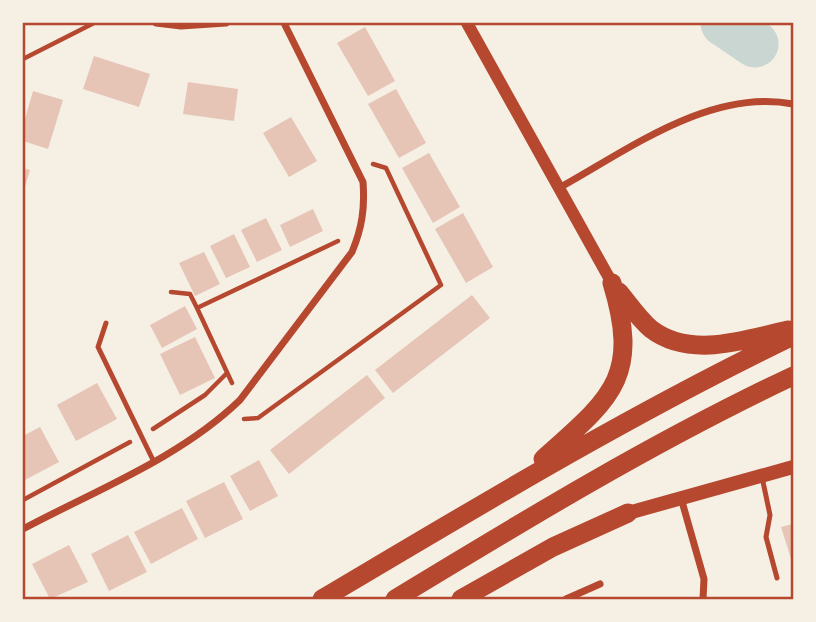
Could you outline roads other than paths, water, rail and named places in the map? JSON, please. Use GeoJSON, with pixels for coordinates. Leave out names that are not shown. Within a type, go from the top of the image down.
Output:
{"type":"FeatureCollection","features":[{"type":"Feature","properties":{"kind":"highway"},"geometry":{"type":"LineString","coordinates":[[612,283],[650,328],[664,337],[683,342],[721,345],[793,329]]}},
{"type":"Feature","properties":{"kind":"highway"},"geometry":{"type":"LineString","coordinates":[[515,484],[590,417],[617,379],[625,357],[625,337],[612,283]]}},
{"type":"Feature","properties":{"kind":"highway"},"geometry":{"type":"LineString","coordinates":[[322,599],[515,484],[692,384],[793,336]]}},
{"type":"Feature","properties":{"kind":"highway"},"geometry":{"type":"LineString","coordinates":[[395,599],[572,492],[700,421],[793,376]]}},
{"type":"Feature","properties":{"kind":"highway"},"geometry":{"type":"LineString","coordinates":[[461,599],[553,547],[628,513]]}},
{"type":"Feature","properties":{"kind":"main road"},"geometry":{"type":"LineString","coordinates":[[628,513],[680,496],[793,467]]}},
{"type":"Feature","properties":{"kind":"street"},"geometry":{"type":"LineString","coordinates":[[156,23],[181,26],[226,23]]}},
{"type":"Feature","properties":{"kind":"street"},"geometry":{"type":"LineString","coordinates":[[23,529],[199,435],[219,420],[240,400],[339,272],[362,230],[365,206],[363,182],[354,159],[284,23]]}},
{"type":"Feature","properties":{"kind":"street"},"geometry":{"type":"LineString","coordinates":[[467,23],[612,283]]}},
{"type":"Feature","properties":{"kind":"street"},"geometry":{"type":"LineString","coordinates":[[559,188],[696,115],[759,102],[793,104]]}},
{"type":"Feature","properties":{"kind":"street"},"geometry":{"type":"LineString","coordinates":[[680,496],[704,579],[704,599]]}},
{"type":"Feature","properties":{"kind":"street"},"geometry":{"type":"LineString","coordinates":[[566,599],[600,584]]}},
{"type":"Feature","properties":{"kind":"lane"},"geometry":{"type":"LineString","coordinates":[[106,323],[98,347],[153,460]]}},
{"type":"Feature","properties":{"kind":"lane"},"geometry":{"type":"LineString","coordinates":[[761,474],[770,516],[765,537],[777,578]]}},
{"type":"Feature","properties":{"kind":"waterway"},"geometry":{"type":"LineString","coordinates":[[724,23],[755,44]]}}]}
